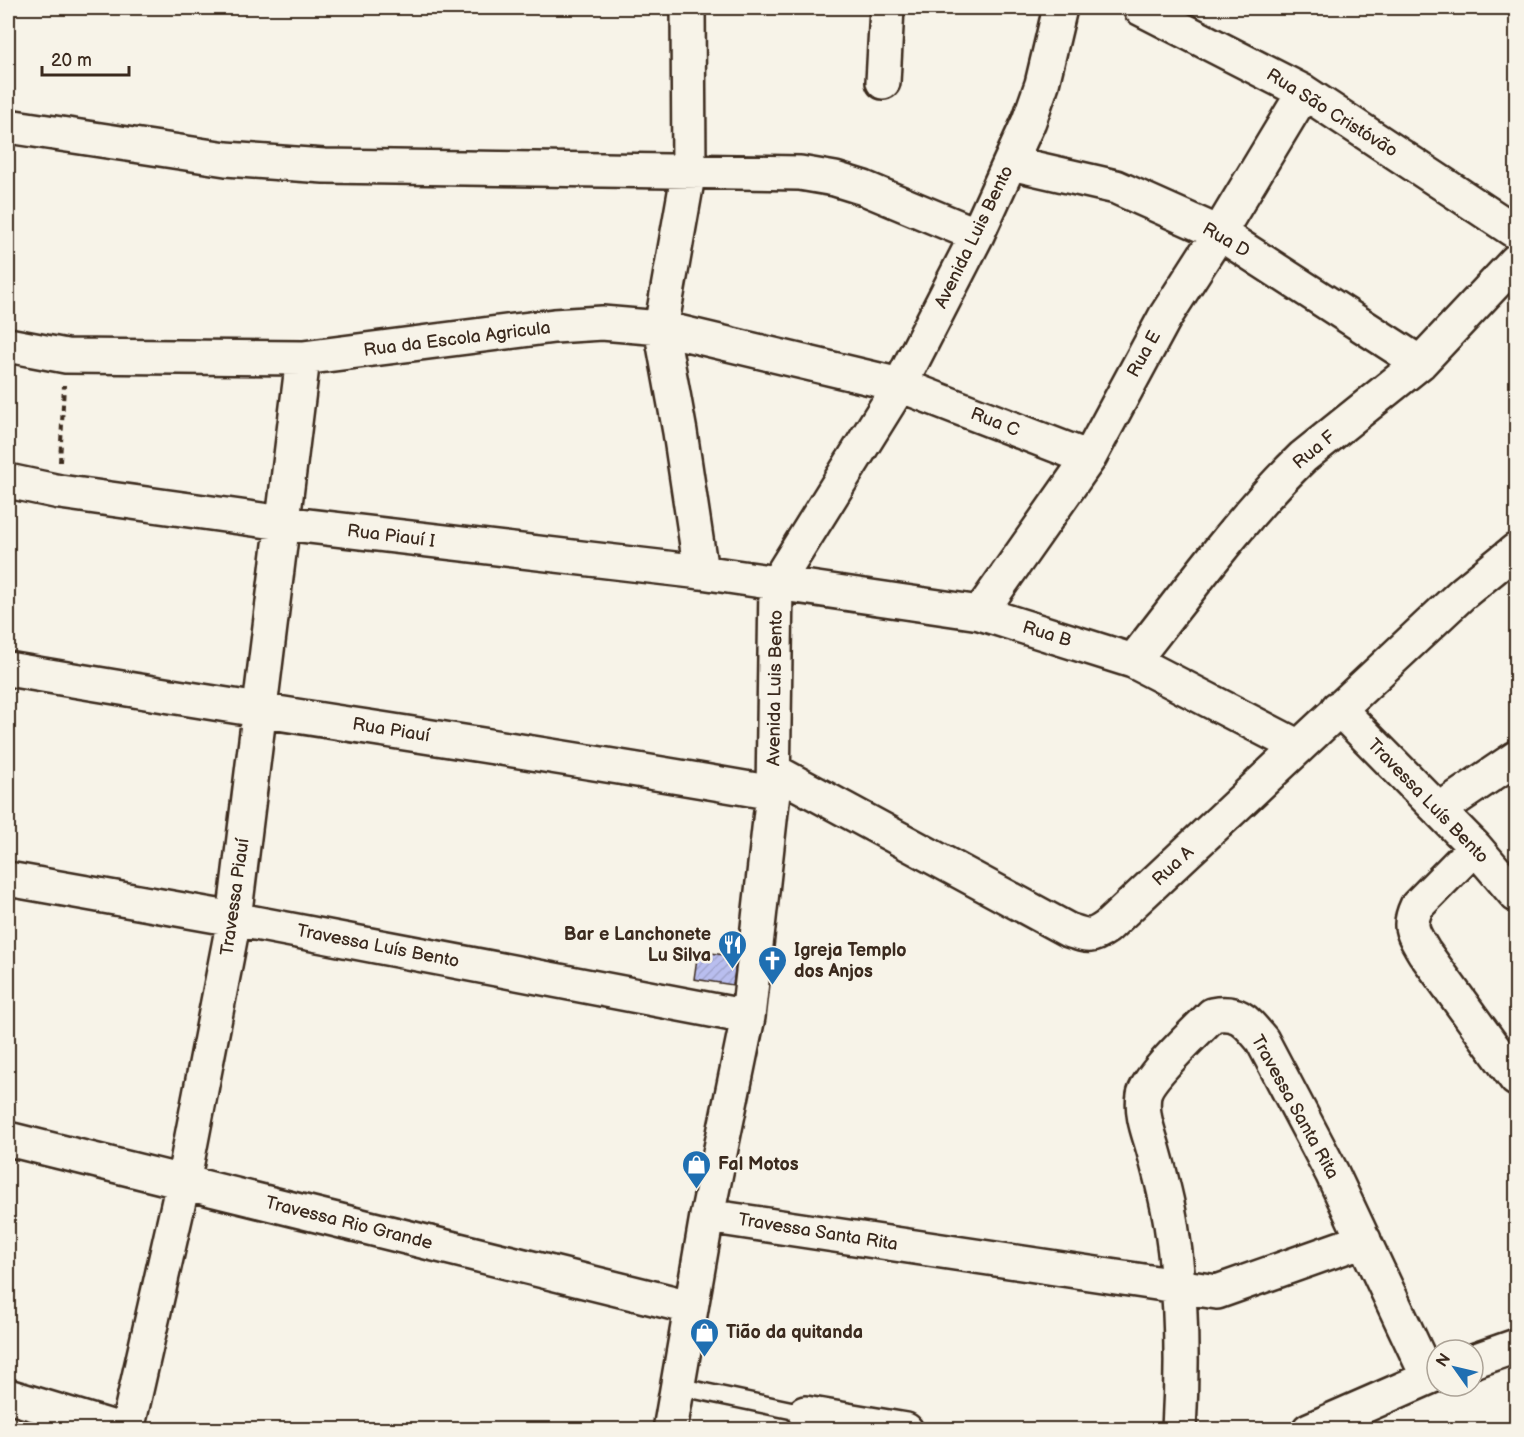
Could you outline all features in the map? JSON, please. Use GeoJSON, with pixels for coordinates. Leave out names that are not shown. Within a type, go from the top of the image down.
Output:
{"type":"FeatureCollection","features":[{"type":"Feature","properties":{"kind":"street"},"geometry":{"type":"LineString","coordinates":[[688,8],[689,170],[661,328],[680,432],[701,572]]}},
{"type":"Feature","properties":{"kind":"street"},"geometry":{"type":"LineString","coordinates":[[884,82],[887,8]]}},
{"type":"Feature","properties":{"kind":"street","name":"Avenida Luis Bento"},"geometry":{"type":"LineString","coordinates":[[670,1430],[707,1215],[748,1017],[774,782],[776,584],[900,386],[977,235],[1011,163],[1042,84],[1060,8]]}},
{"type":"Feature","properties":{"kind":"street","name":"Rua São Cristóvão"},"geometry":{"type":"LineString","coordinates":[[1140,8],[1304,92],[1516,232]]}},
{"type":"Feature","properties":{"kind":"street","name":"Rua E"},"geometry":{"type":"LineString","coordinates":[[980,614],[1089,458],[1165,317],[1304,92]]}},
{"type":"Feature","properties":{"kind":"street"},"geometry":{"type":"LineString","coordinates":[[8,126],[226,159],[324,166],[800,173],[835,179],[864,188],[977,235]]}},
{"type":"Feature","properties":{"kind":"street","name":"Rua D"},"geometry":{"type":"LineString","coordinates":[[1011,163],[1116,187],[1219,233],[1420,363]]}},
{"type":"Feature","properties":{"kind":"street","name":"Rua F"},"geometry":{"type":"LineString","coordinates":[[1133,661],[1259,504],[1287,473],[1303,457],[1420,363],[1516,261]]}},
{"type":"Feature","properties":{"kind":"street","name":"Rua da Escola Agricula"},"geometry":{"type":"LineString","coordinates":[[8,345],[66,356],[303,358],[554,326],[602,323],[661,328],[900,386]]}},
{"type":"Feature","properties":{"kind":"street","name":"Travessa Piauí"},"geometry":{"type":"LineString","coordinates":[[127,1430],[183,1183],[234,919],[303,358]]}},
{"type":"Feature","properties":{"kind":"street","name":"Rua C"},"geometry":{"type":"LineString","coordinates":[[900,386],[1089,458]]}},
{"type":"Feature","properties":{"kind":"street","name":"Rua Piauí I"},"geometry":{"type":"LineString","coordinates":[[8,481],[60,492],[283,523],[701,572],[776,584]]}},
{"type":"Feature","properties":{"kind":"street","name":"Rua A"},"geometry":{"type":"LineString","coordinates":[[774,782],[1068,930],[1088,937],[1096,935],[1463,593],[1516,550]]}},
{"type":"Feature","properties":{"kind":"street","name":"Rua B"},"geometry":{"type":"LineString","coordinates":[[776,584],[980,614],[1133,661],[1299,747]]}},
{"type":"Feature","properties":{"kind":"street","name":"Rua Piauí"},"geometry":{"type":"LineString","coordinates":[[8,669],[551,754],[774,782]]}},
{"type":"Feature","properties":{"kind":"street","name":"Travessa Luís Bento"},"geometry":{"type":"LineString","coordinates":[[1338,708],[1475,847],[1516,895]]}},
{"type":"Feature","properties":{"kind":"street"},"geometry":{"type":"LineString","coordinates":[[1439,810],[1516,758]]}},
{"type":"Feature","properties":{"kind":"street"},"geometry":{"type":"LineString","coordinates":[[1475,847],[1417,906],[1411,918],[1412,930],[1424,952],[1516,1079]]}},
{"type":"Feature","properties":{"kind":"street","name":"Travessa Luís Bento"},"geometry":{"type":"LineString","coordinates":[[8,879],[234,919],[748,1017]]}},
{"type":"Feature","properties":{"kind":"street","name":"Travessa Santa Rita"},"geometry":{"type":"LineString","coordinates":[[1179,1430],[1181,1332],[1179,1287],[1171,1223],[1147,1130],[1144,1093],[1152,1080],[1212,1015],[1233,1014],[1246,1022],[1262,1040],[1332,1173],[1425,1360]]}},
{"type":"Feature","properties":{"kind":"street","name":"Travessa Rio Grande"},"geometry":{"type":"LineString","coordinates":[[8,1139],[690,1307]]}},
{"type":"Feature","properties":{"kind":"street","name":"Travessa Santa Rita"},"geometry":{"type":"LineString","coordinates":[[707,1215],[1217,1292],[1364,1240]]}},
{"type":"Feature","properties":{"kind":"street"},"geometry":{"type":"LineString","coordinates":[[1485,1357],[1516,1346]]}},
{"type":"Feature","properties":{"kind":"street","name":"Travessa Santa Rita"},"geometry":{"type":"LineString","coordinates":[[1309,1430],[1425,1379]]}},
{"type":"Feature","properties":{"kind":"street"},"geometry":{"type":"LineString","coordinates":[[8,1396],[121,1430]]}},
{"type":"Feature","properties":{"kind":"street"},"geometry":{"type":"LineString","coordinates":[[805,1413],[906,1430]]}},
{"type":"Feature","properties":{"kind":"lane"},"geometry":{"type":"LineString","coordinates":[[676,1386],[805,1413]]}},
{"type":"Feature","properties":{"kind":"path"},"geometry":{"type":"LineString","coordinates":[[60,452],[66,356]]}},
{"type":"Feature","properties":{"kind":"building"},"geometry":{"type":"Polygon","coordinates":[[[698,951],[737,957],[733,985],[694,979],[698,951]]]}},
{"type":"Feature","properties":{"kind":"place","name":"Bar e Lanchonete Lu Silva"},"geometry":{"type":"Point","coordinates":[732,970]}},
{"type":"Feature","properties":{"kind":"place","name":"Igreja Templo dos Anjos"},"geometry":{"type":"Point","coordinates":[773,986]}},
{"type":"Feature","properties":{"kind":"place","name":"Fal Motos"},"geometry":{"type":"Point","coordinates":[697,1190]}},
{"type":"Feature","properties":{"kind":"place","name":"Tião da quitanda"},"geometry":{"type":"Point","coordinates":[705,1358]}}]}
